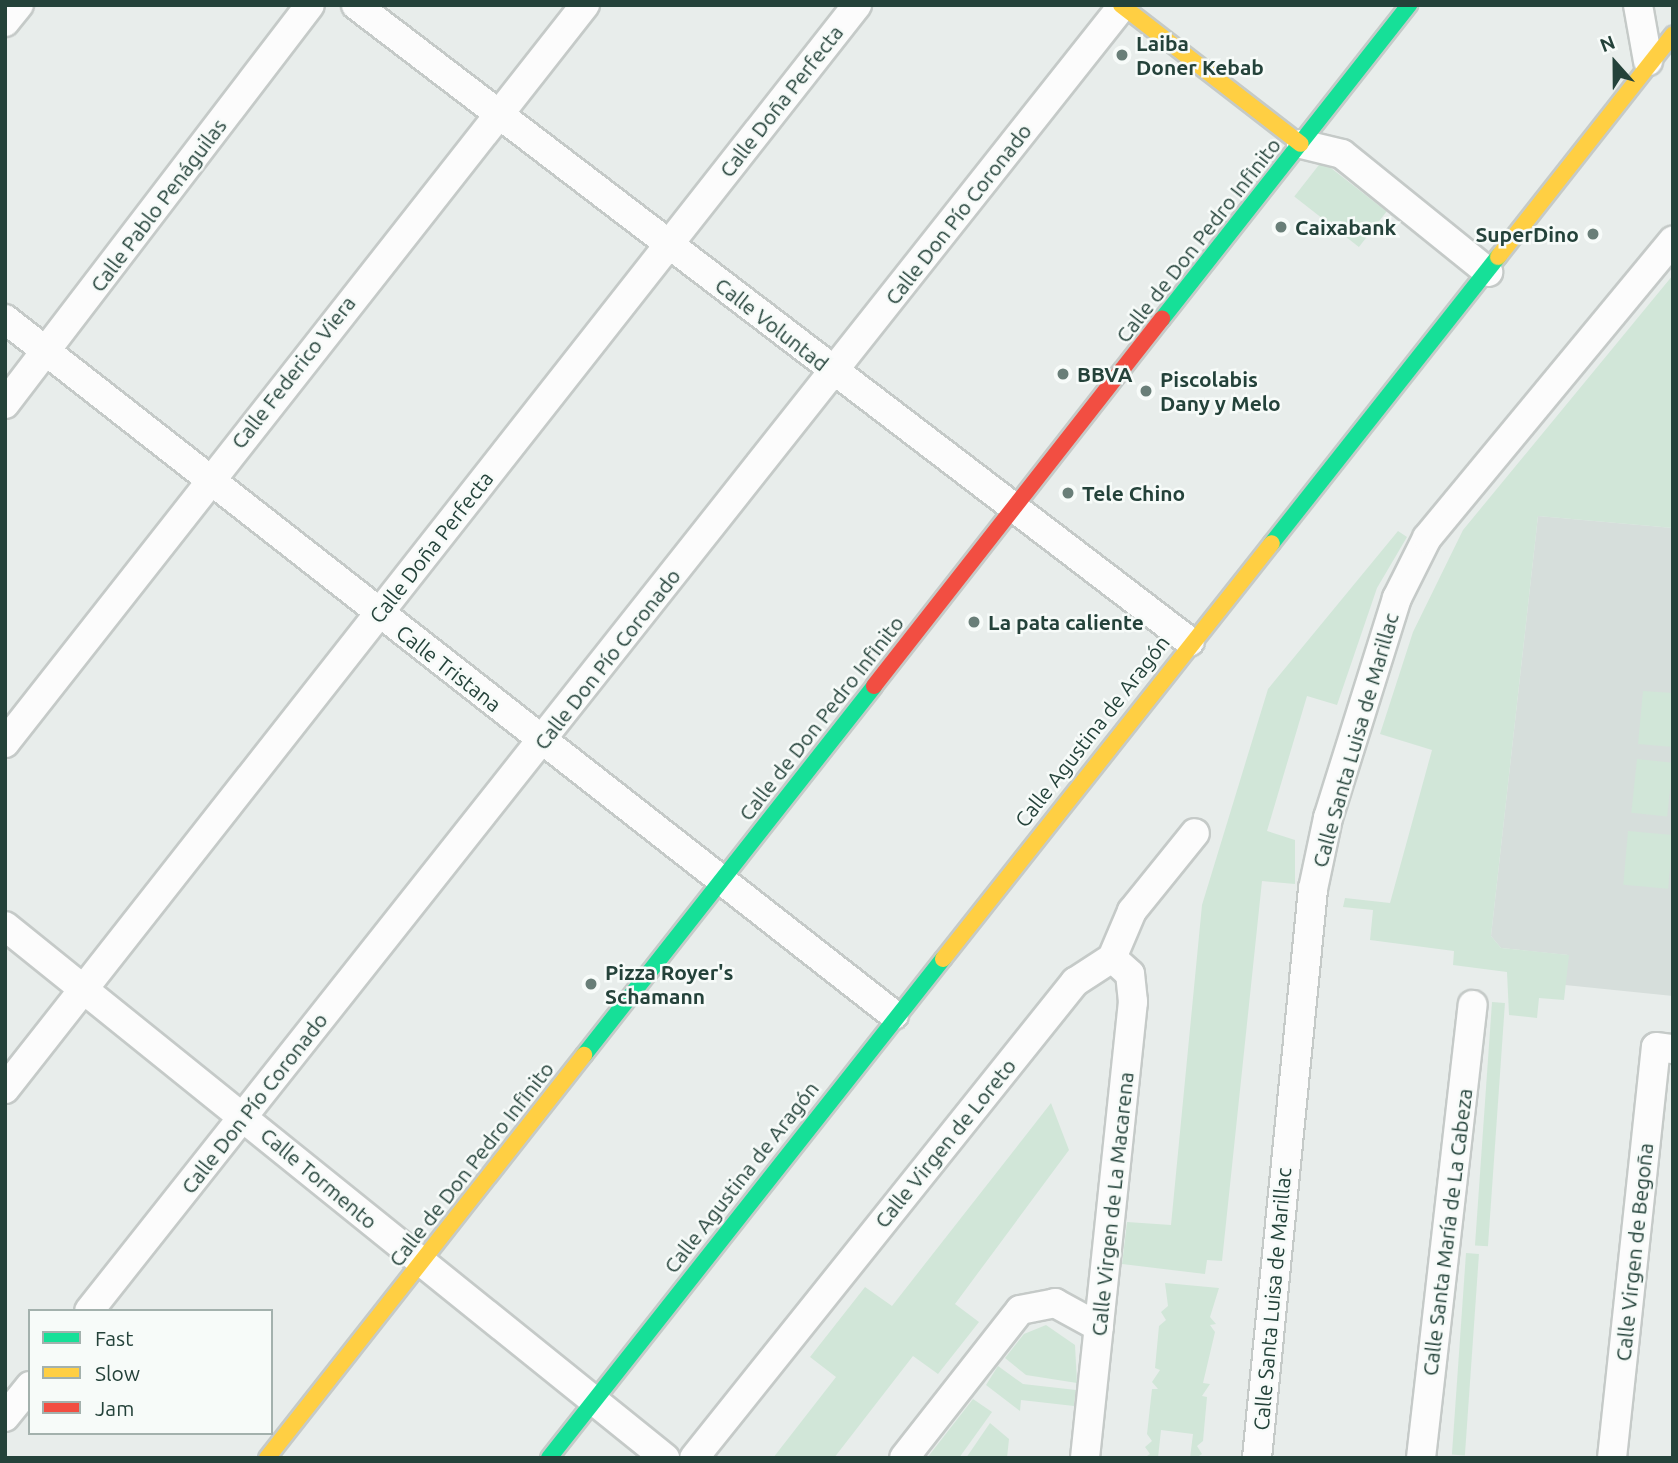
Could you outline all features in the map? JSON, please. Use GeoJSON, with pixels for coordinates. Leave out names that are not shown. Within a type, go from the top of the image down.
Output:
{"type":"FeatureCollection","features":[{"type":"Feature","properties":{"kind":"street"},"geometry":{"type":"LineString","coordinates":[[5,22],[19,5]]}},
{"type":"Feature","properties":{"kind":"street","name":"Calle Pablo Penáguilas"},"geometry":{"type":"LineString","coordinates":[[5,404],[310,5]]}},
{"type":"Feature","properties":{"kind":"street","name":"Calle Voluntad"},"geometry":{"type":"LineString","coordinates":[[356,5],[1190,642]]}},
{"type":"Feature","properties":{"kind":"street","name":"Calle Federico Viera"},"geometry":{"type":"LineString","coordinates":[[5,743],[210,477],[584,5]]}},
{"type":"Feature","properties":{"kind":"street","name":"Calle Doña Perfecta"},"geometry":{"type":"LineString","coordinates":[[5,1089],[857,5]]}},
{"type":"Feature","properties":{"kind":"street","name":"Calle de Don Pedro Infinito"},"geometry":{"type":"LineString","coordinates":[[267,1458],[1409,5]]}},
{"type":"Feature","properties":{"kind":"street"},"geometry":{"type":"LineString","coordinates":[[1638,5],[1648,61]]}},
{"type":"Feature","properties":{"kind":"street"},"geometry":{"type":"LineString","coordinates":[[1122,6],[1301,144],[1342,154],[1488,272]]}},
{"type":"Feature","properties":{"kind":"street","name":"Calle Don Pío Coronado"},"geometry":{"type":"LineString","coordinates":[[91,1309],[1122,6]]}},
{"type":"Feature","properties":{"kind":"street","name":"Calle Agustina de Aragón"},"geometry":{"type":"LineString","coordinates":[[549,1458],[894,1015],[1488,272],[1648,61],[1673,34]]}},
{"type":"Feature","properties":{"kind":"street","name":"Calle Santa Luisa de Marillac"},"geometry":{"type":"LineString","coordinates":[[1257,1458],[1313,889],[1328,818],[1397,598],[1427,538],[1673,241]]}},
{"type":"Feature","properties":{"kind":"street","name":"Calle Tristana"},"geometry":{"type":"LineString","coordinates":[[5,319],[894,1015]]}},
{"type":"Feature","properties":{"kind":"street"},"geometry":{"type":"LineString","coordinates":[[1112,958],[1132,911],[1195,833]]}},
{"type":"Feature","properties":{"kind":"street","name":"Calle Tormento"},"geometry":{"type":"LineString","coordinates":[[5,926],[85,987],[665,1458]]}},
{"type":"Feature","properties":{"kind":"street","name":"Calle Virgen de La Macarena"},"geometry":{"type":"LineString","coordinates":[[1085,1458],[1133,1002],[1130,974],[1112,958]]}},
{"type":"Feature","properties":{"kind":"street","name":"Calle Virgen de Loreto"},"geometry":{"type":"LineString","coordinates":[[694,1458],[1074,982],[1112,958]]}},
{"type":"Feature","properties":{"kind":"street","name":"Calle Santa María de La Cabeza"},"geometry":{"type":"LineString","coordinates":[[1421,1458],[1473,1006]]}},
{"type":"Feature","properties":{"kind":"street","name":"Calle Virgen de Begoña"},"geometry":{"type":"LineString","coordinates":[[1612,1458],[1664,1048]]}},
{"type":"Feature","properties":{"kind":"street"},"geometry":{"type":"LineString","coordinates":[[904,1458],[1020,1310],[1055,1303],[1099,1327]]}},
{"type":"Feature","properties":{"kind":"street"},"geometry":{"type":"LineString","coordinates":[[5,1416],[28,1388]]}},
{"type":"Feature","properties":{"kind":"shaded area"},"geometry":{"type":"Polygon","coordinates":[[[1538,516],[1673,528],[1673,996],[1565,985],[1568,955],[1501,948],[1491,936],[1538,516]]]}},
{"type":"Feature","properties":{"kind":"green space"},"geometry":{"type":"Polygon","coordinates":[[[1322,161],[1387,211],[1359,247],[1294,196],[1322,161]]]}},
{"type":"Feature","properties":{"kind":"green space"},"geometry":{"type":"Polygon","coordinates":[[[1673,275],[1673,528],[1538,516],[1491,936],[1501,948],[1569,955],[1564,1000],[1539,998],[1537,1018],[1509,1015],[1507,972],[1453,965],[1454,951],[1370,940],[1373,910],[1343,907],[1345,898],[1390,903],[1432,750],[1380,734],[1413,632],[1463,530],[1673,275]]]}},
{"type":"Feature","properties":{"kind":"green space"},"geometry":{"type":"Polygon","coordinates":[[[1398,531],[1407,537],[1377,588],[1337,705],[1307,696],[1267,831],[1295,840],[1295,884],[1262,881],[1222,1261],[1207,1260],[1205,1274],[1122,1264],[1127,1222],[1171,1225],[1202,905],[1268,689],[1398,531]]]}},
{"type":"Feature","properties":{"kind":"green space"},"geometry":{"type":"Polygon","coordinates":[[[1643,691],[1673,693],[1673,747],[1638,744],[1643,691]]]}},
{"type":"Feature","properties":{"kind":"green space"},"geometry":{"type":"Polygon","coordinates":[[[1637,759],[1673,763],[1667,816],[1631,813],[1637,759]]]}},
{"type":"Feature","properties":{"kind":"green space"},"geometry":{"type":"Polygon","coordinates":[[[1628,831],[1673,835],[1668,889],[1623,885],[1628,831]]]}},
{"type":"Feature","properties":{"kind":"green space"},"geometry":{"type":"Polygon","coordinates":[[[1492,1002],[1505,1003],[1488,1246],[1475,1245],[1492,1002]]]}},
{"type":"Feature","properties":{"kind":"green space"},"geometry":{"type":"Polygon","coordinates":[[[1051,1103],[1069,1150],[955,1304],[979,1322],[938,1374],[913,1356],[834,1458],[773,1458],[836,1377],[810,1357],[865,1287],[892,1306],[1051,1103]]]}},
{"type":"Feature","properties":{"kind":"green space"},"geometry":{"type":"Polygon","coordinates":[[[1466,1253],[1479,1254],[1465,1455],[1452,1455],[1466,1253]]]}},
{"type":"Feature","properties":{"kind":"green space"},"geometry":{"type":"Polygon","coordinates":[[[1165,1283],[1219,1288],[1210,1317],[1216,1324],[1210,1325],[1215,1332],[1203,1383],[1210,1384],[1202,1396],[1207,1397],[1203,1441],[1197,1446],[1202,1454],[1196,1458],[1190,1458],[1193,1434],[1161,1430],[1158,1458],[1144,1458],[1150,1454],[1145,1447],[1152,1441],[1147,1434],[1152,1389],[1158,1389],[1152,1382],[1160,1370],[1155,1368],[1159,1326],[1166,1320],[1161,1312],[1168,1306],[1165,1283]]]}},
{"type":"Feature","properties":{"kind":"green space"},"geometry":{"type":"Polygon","coordinates":[[[1046,1325],[1075,1345],[1077,1383],[1026,1375],[1005,1358],[1024,1334],[1046,1325]]]}},
{"type":"Feature","properties":{"kind":"green space"},"geometry":{"type":"Polygon","coordinates":[[[998,1366],[1023,1384],[1076,1390],[1074,1406],[1021,1400],[1020,1411],[986,1385],[998,1366]]]}},
{"type":"Feature","properties":{"kind":"green space"},"geometry":{"type":"Polygon","coordinates":[[[973,1399],[992,1412],[959,1458],[927,1458],[973,1399]]]}},
{"type":"Feature","properties":{"kind":"green space"},"geometry":{"type":"Polygon","coordinates":[[[990,1423],[1009,1439],[1007,1458],[966,1458],[990,1423]]]}},
{"type":"Feature","properties":{"kind":"traffic: fast"},"geometry":{"type":"LineString","coordinates":[[1162,319],[1409,5]]}},
{"type":"Feature","properties":{"kind":"traffic: fast"},"geometry":{"type":"LineString","coordinates":[[1272,543],[1498,257]]}},
{"type":"Feature","properties":{"kind":"traffic: fast"},"geometry":{"type":"LineString","coordinates":[[584,1055],[874,686]]}},
{"type":"Feature","properties":{"kind":"traffic: fast"},"geometry":{"type":"LineString","coordinates":[[549,1458],[943,959]]}},
{"type":"Feature","properties":{"kind":"traffic: slow"},"geometry":{"type":"LineString","coordinates":[[1121,5],[1301,144]]}},
{"type":"Feature","properties":{"kind":"traffic: slow"},"geometry":{"type":"LineString","coordinates":[[1498,257],[1673,35]]}},
{"type":"Feature","properties":{"kind":"traffic: slow"},"geometry":{"type":"LineString","coordinates":[[943,959],[1272,543]]}},
{"type":"Feature","properties":{"kind":"traffic: slow"},"geometry":{"type":"LineString","coordinates":[[267,1458],[584,1055]]}},
{"type":"Feature","properties":{"kind":"traffic: jam"},"geometry":{"type":"LineString","coordinates":[[874,686],[1162,319]]}},
{"type":"Feature","properties":{"kind":"place","name":"Laiba Doner Kebab"},"geometry":{"type":"Point","coordinates":[1122,55]}},
{"type":"Feature","properties":{"kind":"place","name":"Caixabank"},"geometry":{"type":"Point","coordinates":[1281,227]}},
{"type":"Feature","properties":{"kind":"place","name":"SuperDino"},"geometry":{"type":"Point","coordinates":[1593,234]}},
{"type":"Feature","properties":{"kind":"place","name":"BBVA"},"geometry":{"type":"Point","coordinates":[1063,374]}},
{"type":"Feature","properties":{"kind":"place","name":"Piscolabis Dany y Melo"},"geometry":{"type":"Point","coordinates":[1146,391]}},
{"type":"Feature","properties":{"kind":"place","name":"Tele Chino"},"geometry":{"type":"Point","coordinates":[1068,493]}},
{"type":"Feature","properties":{"kind":"place","name":"La pata caliente"},"geometry":{"type":"Point","coordinates":[974,622]}},
{"type":"Feature","properties":{"kind":"place","name":"Pizza Royer's Schamann"},"geometry":{"type":"Point","coordinates":[591,984]}}]}
